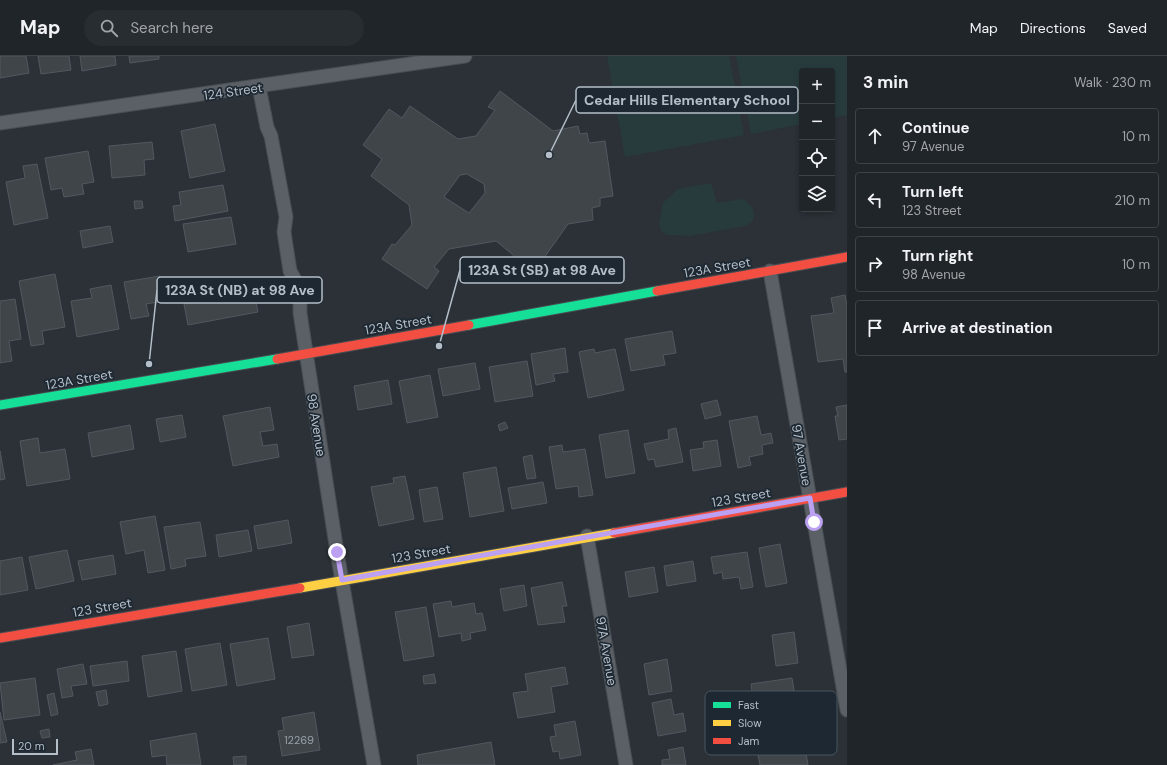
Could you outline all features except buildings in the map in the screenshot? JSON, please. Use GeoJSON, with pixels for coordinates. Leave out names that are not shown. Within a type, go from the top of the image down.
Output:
{"type":"FeatureCollection","features":[{"type":"Feature","properties":{"kind":"street","name":"124 Street"},"geometry":{"type":"LineString","coordinates":[[0,123],[260,87],[465,56]]}},
{"type":"Feature","properties":{"kind":"street","name":"98 Avenue"},"geometry":{"type":"LineString","coordinates":[[260,87],[266,127],[272,136],[286,217],[284,232],[290,271],[295,280],[300,304],[306,354],[342,580],[374,765]]}},
{"type":"Feature","properties":{"kind":"street","name":"123A Street"},"geometry":{"type":"LineString","coordinates":[[0,405],[306,354],[847,257]]}},
{"type":"Feature","properties":{"kind":"street","name":"97 Avenue"},"geometry":{"type":"LineString","coordinates":[[770,271],[847,710]]}},
{"type":"Feature","properties":{"kind":"street","name":"123 Street"},"geometry":{"type":"LineString","coordinates":[[0,638],[847,492]]}},
{"type":"Feature","properties":{"kind":"street","name":"97A Avenue"},"geometry":{"type":"LineString","coordinates":[[587,536],[626,765]]}},
{"type":"Feature","properties":{"kind":"green space"},"geometry":{"type":"Polygon","coordinates":[[[607,56],[729,56],[744,135],[625,157],[607,56]]]}},
{"type":"Feature","properties":{"kind":"green space"},"geometry":{"type":"Polygon","coordinates":[[[736,56],[847,56],[847,115],[835,117],[835,68],[799,68],[799,125],[751,134],[736,56]]]}},
{"type":"Feature","properties":{"kind":"green space"},"geometry":{"type":"Polygon","coordinates":[[[711,184],[717,203],[743,199],[746,201],[754,212],[752,222],[745,226],[690,236],[667,235],[661,231],[659,223],[663,203],[678,189],[711,184]]]}},
{"type":"Feature","properties":{"kind":"traffic: fast"},"geometry":{"type":"LineString","coordinates":[[469,325],[657,291]]}},
{"type":"Feature","properties":{"kind":"traffic: fast"},"geometry":{"type":"LineString","coordinates":[[0,405],[277,359]]}},
{"type":"Feature","properties":{"kind":"traffic: slow"},"geometry":{"type":"LineString","coordinates":[[300,588],[614,533]]}},
{"type":"Feature","properties":{"kind":"traffic: jam"},"geometry":{"type":"LineString","coordinates":[[657,291],[847,257]]}},
{"type":"Feature","properties":{"kind":"traffic: jam"},"geometry":{"type":"LineString","coordinates":[[277,359],[469,325]]}},
{"type":"Feature","properties":{"kind":"traffic: jam"},"geometry":{"type":"LineString","coordinates":[[614,533],[847,492]]}},
{"type":"Feature","properties":{"kind":"traffic: jam"},"geometry":{"type":"LineString","coordinates":[[0,638],[300,588]]}},
{"type":"Feature","properties":{"kind":"place","name":"Cedar Hills Elementary School"},"geometry":{"type":"Point","coordinates":[549,155]}},
{"type":"Feature","properties":{"kind":"place","name":"123A St (SB) at 98 Ave"},"geometry":{"type":"Point","coordinates":[439,346]}},
{"type":"Feature","properties":{"kind":"place","name":"123A St (NB) at 98 Ave"},"geometry":{"type":"Point","coordinates":[149,364]}},
{"type":"Feature","properties":{"kind":"route"},"geometry":{"type":"LineString","coordinates":[[337,552],[342,580],[810,498],[814,522]]}}]}
